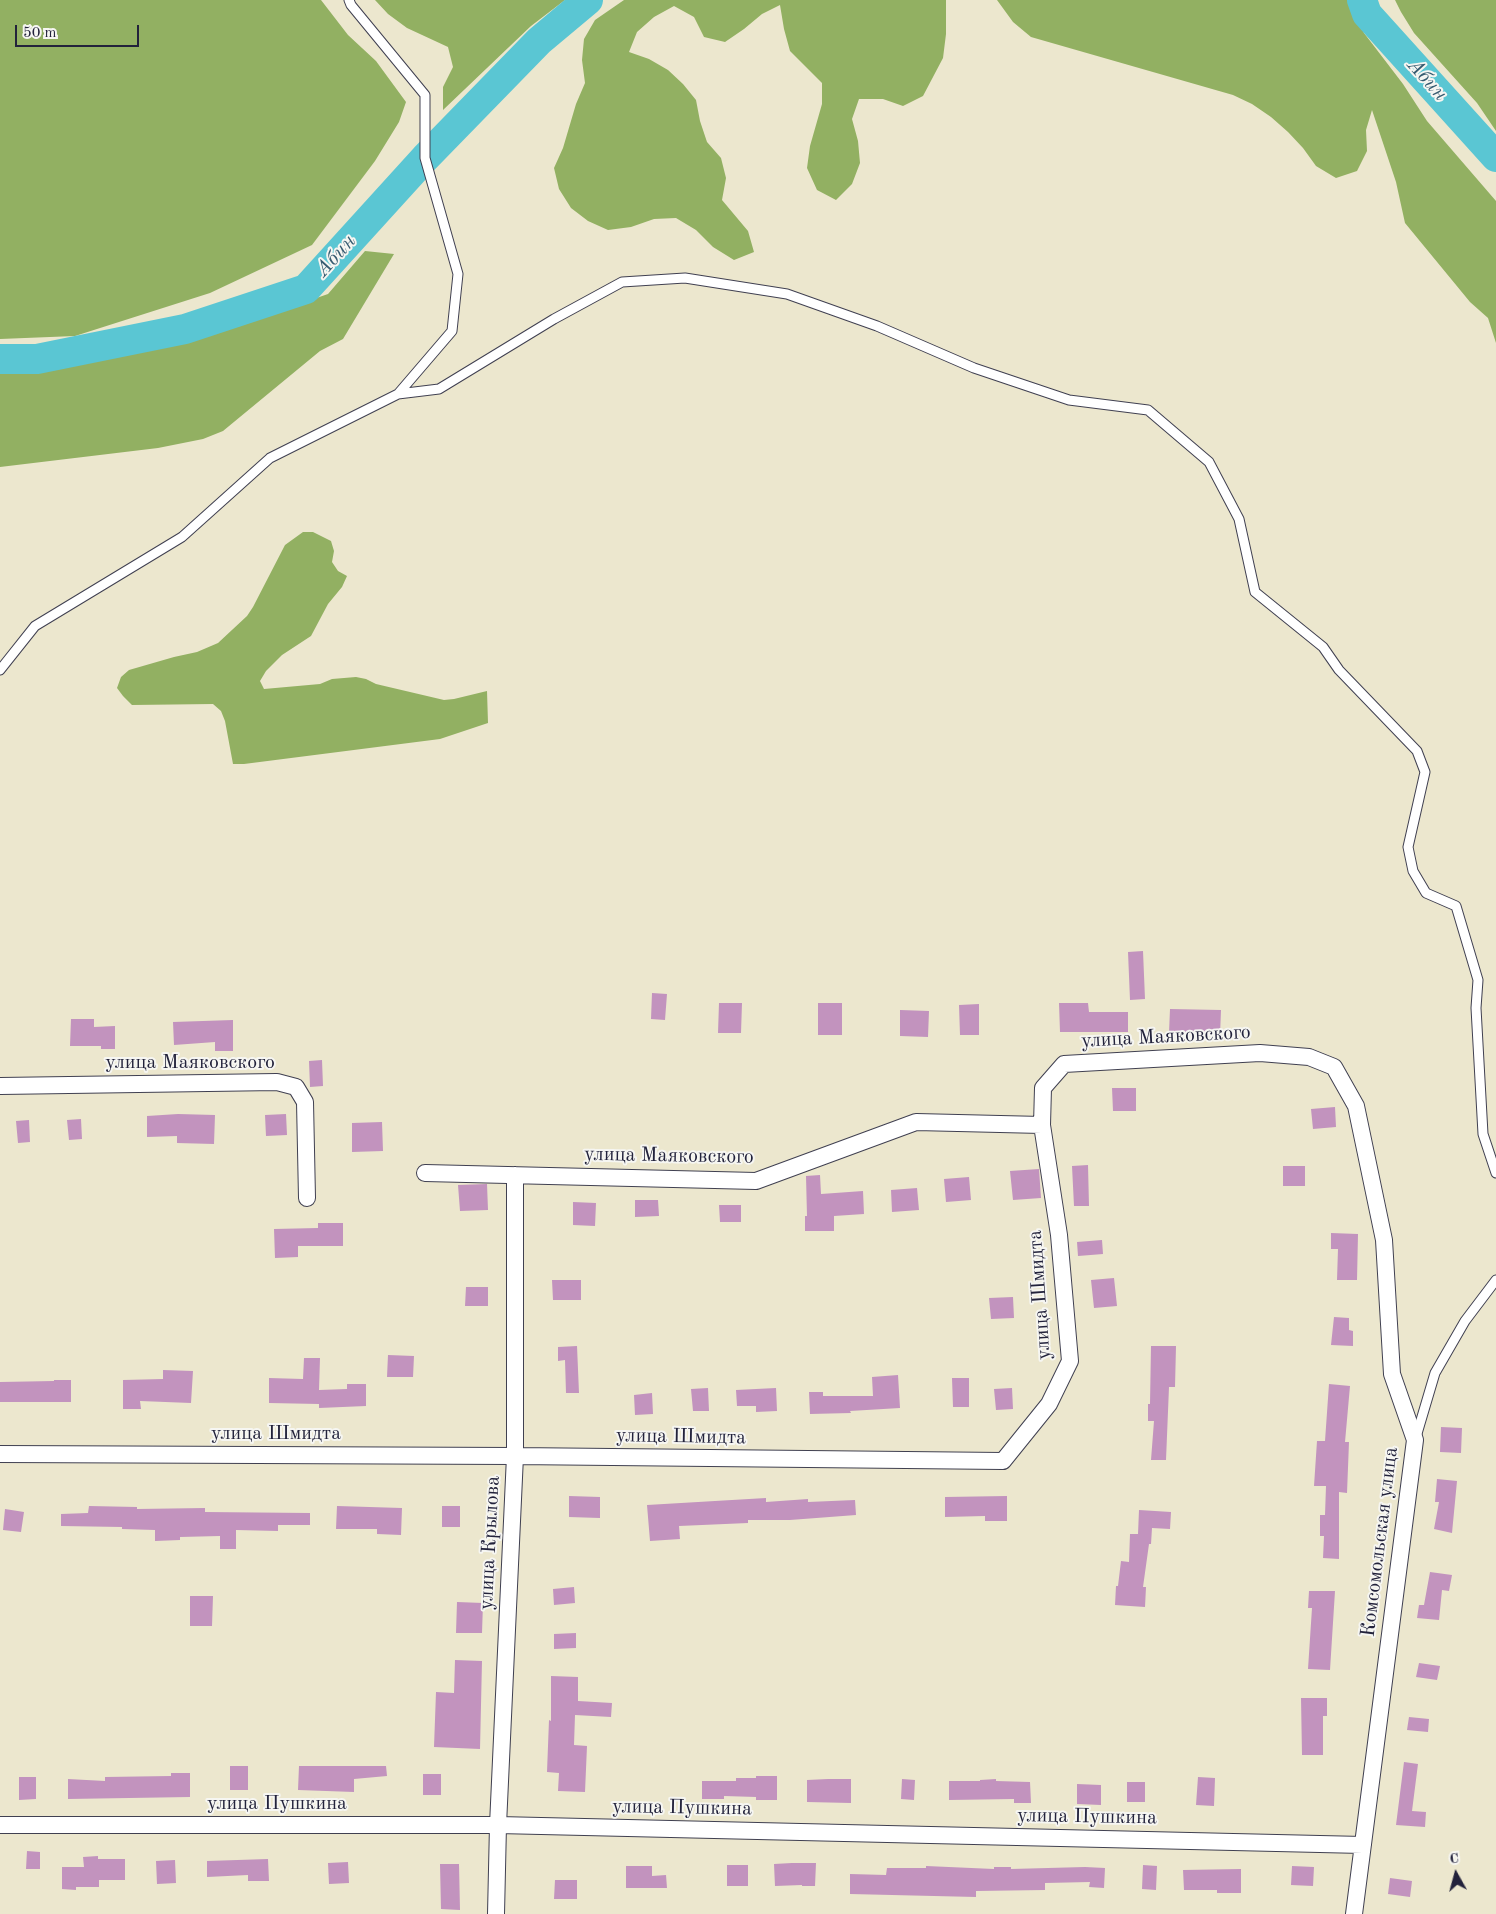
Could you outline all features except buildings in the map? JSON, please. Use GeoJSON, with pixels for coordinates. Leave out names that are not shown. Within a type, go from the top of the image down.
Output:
{"type":"FeatureCollection","features":[{"type":"Feature","properties":{"kind":"street","name":"улица Маяковского"},"geometry":{"type":"LineString","coordinates":[[425,1174],[756,1180],[916,1122],[1042,1125],[1043,1088],[1064,1064],[1260,1053],[1309,1057],[1334,1066]]}},
{"type":"Feature","properties":{"kind":"street","name":"Комсомольская улица"},"geometry":{"type":"LineString","coordinates":[[1334,1066],[1356,1106],[1384,1240],[1392,1374],[1415,1440],[1354,1914]]}},
{"type":"Feature","properties":{"kind":"street","name":"улица Маяковского"},"geometry":{"type":"LineString","coordinates":[[0,1086],[277,1082],[296,1087],[305,1102],[307,1198]]}},
{"type":"Feature","properties":{"kind":"street","name":"улица Шмидта"},"geometry":{"type":"LineString","coordinates":[[0,1454],[515,1456],[1003,1461],[1049,1404],[1070,1361],[1059,1235],[1042,1125]]}},
{"type":"Feature","properties":{"kind":"street","name":"улица Крылова"},"geometry":{"type":"LineString","coordinates":[[496,1914],[498,1824],[515,1456],[515,1175]]}},
{"type":"Feature","properties":{"kind":"street","name":"улица Пушкина"},"geometry":{"type":"LineString","coordinates":[[0,1825],[498,1824],[1363,1845]]}},
{"type":"Feature","properties":{"kind":"lane"},"geometry":{"type":"LineString","coordinates":[[349,0],[351,5],[425,95],[424,158],[458,274],[452,330],[398,394]]}},
{"type":"Feature","properties":{"kind":"lane"},"geometry":{"type":"LineString","coordinates":[[0,670],[34,626],[182,537],[270,458],[398,394],[439,389],[554,319],[622,282],[686,278],[786,294],[877,326],[974,368],[1069,400],[1148,410],[1209,462],[1240,519],[1255,592],[1323,647],[1340,670],[1417,750],[1425,772],[1408,847],[1413,871],[1426,893],[1456,906],[1478,980],[1476,1008],[1483,1134],[1496,1173]]}},
{"type":"Feature","properties":{"kind":"lane"},"geometry":{"type":"LineString","coordinates":[[1415,1440],[1436,1373],[1465,1320],[1496,1280]]}},
{"type":"Feature","properties":{"kind":"green space"},"geometry":{"type":"Polygon","coordinates":[[[0,0],[321,0],[348,35],[376,61],[406,102],[399,122],[375,161],[312,245],[210,293],[75,336],[0,339],[0,0]]]}},
{"type":"Feature","properties":{"kind":"green space"},"geometry":{"type":"Polygon","coordinates":[[[375,0],[565,0],[531,26],[443,110],[443,87],[453,67],[448,47],[407,28],[388,14],[375,0]]]}},
{"type":"Feature","properties":{"kind":"green space"},"geometry":{"type":"Polygon","coordinates":[[[624,0],[946,0],[946,34],[943,58],[923,96],[903,106],[883,99],[859,99],[852,119],[858,141],[860,163],[852,184],[836,200],[817,190],[807,168],[810,146],[822,104],[822,83],[790,51],[780,5],[762,14],[725,42],[704,37],[694,17],[674,6],[654,17],[637,32],[629,52],[649,59],[668,70],[683,84],[696,100],[707,142],[721,158],[726,178],[722,200],[748,231],[754,252],[734,260],[713,247],[696,230],[676,218],[654,219],[631,227],[608,230],[588,221],[571,208],[559,189],[554,168],[563,148],[576,104],[585,83],[582,60],[584,39],[595,20],[624,0]]]}},
{"type":"Feature","properties":{"kind":"green space"},"geometry":{"type":"Polygon","coordinates":[[[997,0],[1350,0],[1364,33],[1403,84],[1427,121],[1496,201],[1496,343],[1488,318],[1470,302],[1405,223],[1396,182],[1372,110],[1366,130],[1367,151],[1357,171],[1336,178],[1316,166],[1288,132],[1252,104],[1233,95],[1031,37],[1013,22],[997,0]]]}},
{"type":"Feature","properties":{"kind":"green space"},"geometry":{"type":"Polygon","coordinates":[[[1395,0],[1496,0],[1496,131],[1477,103],[1414,33],[1395,0]]]}},
{"type":"Feature","properties":{"kind":"green space"},"geometry":{"type":"Polygon","coordinates":[[[365,251],[394,254],[343,339],[320,351],[223,431],[203,439],[158,448],[0,467],[0,372],[50,371],[190,342],[328,294],[365,251]]]}},
{"type":"Feature","properties":{"kind":"green space"},"geometry":{"type":"Polygon","coordinates":[[[303,532],[313,532],[331,541],[334,551],[332,562],[338,571],[347,576],[342,587],[328,604],[311,636],[282,655],[266,671],[260,681],[264,689],[320,684],[332,679],[356,677],[376,684],[444,700],[487,691],[488,723],[440,739],[233,764],[225,721],[221,711],[213,704],[132,705],[123,696],[117,688],[121,677],[129,670],[197,652],[218,643],[247,616],[285,545],[303,532]]]}},
{"type":"Feature","properties":{"kind":"waterway","name":"Абин"},"geometry":{"type":"LineString","coordinates":[[0,359],[37,359],[185,329],[306,289],[425,158],[539,41],[588,0]]}},
{"type":"Feature","properties":{"kind":"waterway","name":"Абин"},"geometry":{"type":"LineString","coordinates":[[1362,0],[1367,14],[1496,157]]}}]}
